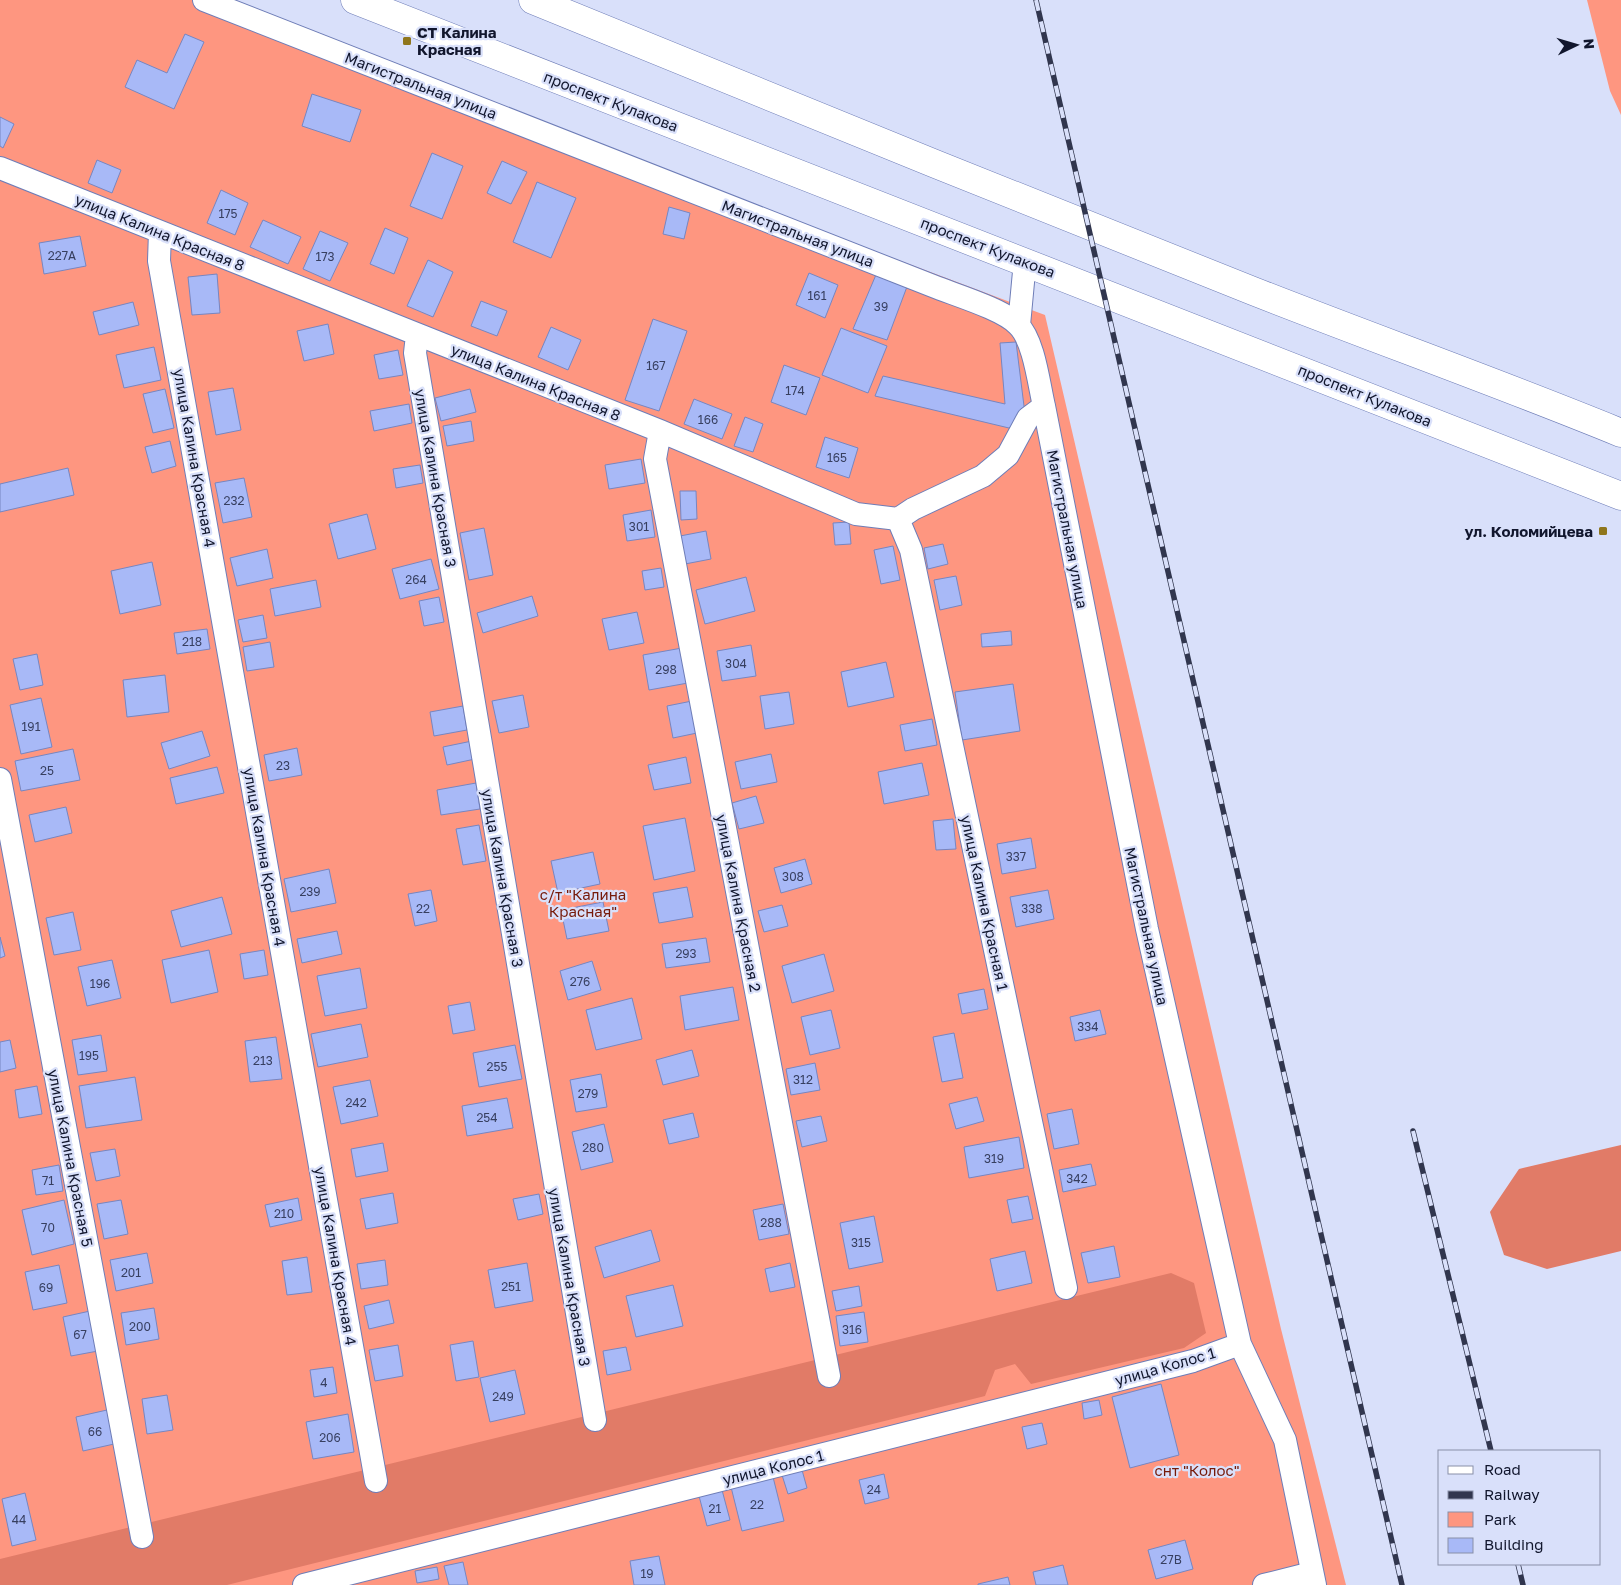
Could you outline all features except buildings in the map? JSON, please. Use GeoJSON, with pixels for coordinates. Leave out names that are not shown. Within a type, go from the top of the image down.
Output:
{"type":"FeatureCollection","features":[{"type":"Feature","properties":{"kind":"main road","name":"проспект Кулакова"},"geometry":{"type":"LineString","coordinates":[[355,0],[1621,496]]}},
{"type":"Feature","properties":{"kind":"main road"},"geometry":{"type":"LineString","coordinates":[[533,0],[1091,227],[1258,293],[1507,386],[1621,433]]}},
{"type":"Feature","properties":{"kind":"street","name":"Магистральная улица"},"geometry":{"type":"LineString","coordinates":[[204,0],[933,286],[999,313],[1019,325],[1029,344],[1044,406],[1146,928],[1240,1344],[1285,1440],[1314,1579]]}},
{"type":"Feature","properties":{"kind":"street","name":"улица Калина Красная 8"},"geometry":{"type":"LineString","coordinates":[[0,168],[660,431],[856,514],[898,518]]}},
{"type":"Feature","properties":{"kind":"street","name":"улица Калина Красная 4"},"geometry":{"type":"LineString","coordinates":[[160,232],[160,261],[376,1481]]}},
{"type":"Feature","properties":{"kind":"street"},"geometry":{"type":"LineString","coordinates":[[1019,325],[1025,261]]}},
{"type":"Feature","properties":{"kind":"street","name":"улица Калина Красная 3"},"geometry":{"type":"LineString","coordinates":[[417,335],[415,352],[594,1420]]}},
{"type":"Feature","properties":{"kind":"street"},"geometry":{"type":"LineString","coordinates":[[898,518],[983,476],[1008,455],[1028,418],[1044,406]]}},
{"type":"Feature","properties":{"kind":"street","name":"улица Калина Красная 2"},"geometry":{"type":"LineString","coordinates":[[660,431],[655,459],[829,1376]]}},
{"type":"Feature","properties":{"kind":"street","name":"улица Калина Красная 1"},"geometry":{"type":"LineString","coordinates":[[898,518],[911,550],[1066,1288]]}},
{"type":"Feature","properties":{"kind":"street","name":"улица Калина Красная 5"},"geometry":{"type":"LineString","coordinates":[[0,779],[142,1537]]}},
{"type":"Feature","properties":{"kind":"street","name":"улица Колос 1"},"geometry":{"type":"LineString","coordinates":[[304,1585],[1193,1361],[1240,1344]]}},
{"type":"Feature","properties":{"kind":"street"},"geometry":{"type":"LineString","coordinates":[[1264,1585],[1314,1579]]}},
{"type":"Feature","properties":{"kind":"green space","name":"с/т \"Калина Красная\""},"geometry":{"type":"Polygon","coordinates":[[[0,0],[205,0],[1045,315],[1281,1329],[1346,1585],[0,1585],[0,0]]]}},
{"type":"Feature","properties":{"kind":"green space"},"geometry":{"type":"Polygon","coordinates":[[[1587,0],[1621,0],[1621,115],[1610,91],[1587,0]]]}},
{"type":"Feature","properties":{"kind":"shaded area"},"geometry":{"type":"Polygon","coordinates":[[[1621,1145],[1621,1251],[1547,1269],[1504,1255],[1490,1212],[1519,1169],[1621,1145]]]}},
{"type":"Feature","properties":{"kind":"shaded area"},"geometry":{"type":"Polygon","coordinates":[[[1171,1273],[1194,1283],[1206,1333],[1184,1348],[1031,1384],[1015,1364],[995,1370],[985,1396],[227,1585],[0,1585],[0,1559],[1171,1273]]]}},
{"type":"Feature","properties":{"kind":"railway"},"geometry":{"type":"LineString","coordinates":[[1036,0],[1402,1585]]}},
{"type":"Feature","properties":{"kind":"railway"},"geometry":{"type":"LineString","coordinates":[[1413,1131],[1491,1450]]}},
{"type":"Feature","properties":{"kind":"railway"},"geometry":{"type":"LineString","coordinates":[[1518,1565],[1523,1585]]}},
{"type":"Feature","properties":{"kind":"place","name":"СТ Калина Красная"},"geometry":{"type":"Point","coordinates":[407,41]}},
{"type":"Feature","properties":{"kind":"place","name":"ул. Коломийцева"},"geometry":{"type":"Point","coordinates":[1603,531]}},
{"type":"Feature","properties":{"kind":"park label","name":"снт \"Колос\""},"geometry":{"type":"Point","coordinates":[1197,1470]}}]}
